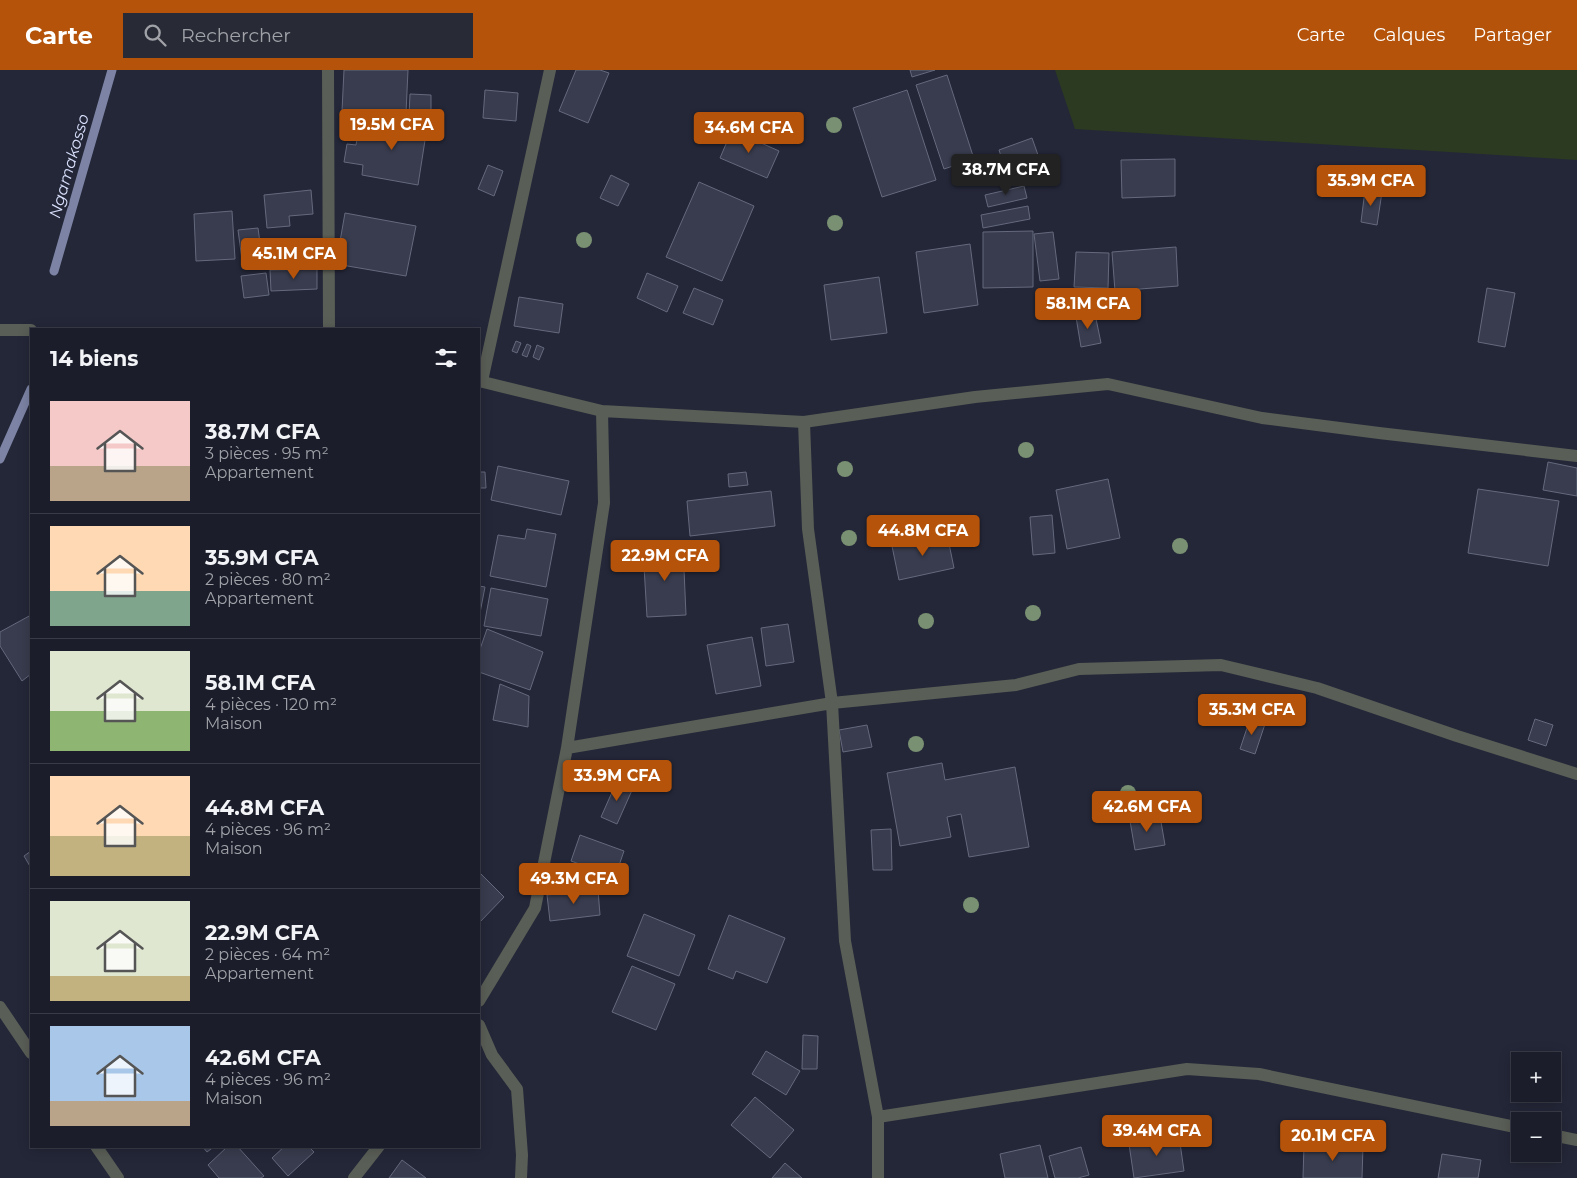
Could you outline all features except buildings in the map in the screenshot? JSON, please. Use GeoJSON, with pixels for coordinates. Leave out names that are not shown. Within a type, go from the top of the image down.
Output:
{"type":"FeatureCollection","features":[{"type":"Feature","properties":{"kind":"street"},"geometry":{"type":"LineString","coordinates":[[328,70],[329,328]]}},
{"type":"Feature","properties":{"kind":"street"},"geometry":{"type":"LineString","coordinates":[[550,70],[480,381],[602,411],[804,422],[975,397],[1108,384],[1262,418],[1577,456]]}},
{"type":"Feature","properties":{"kind":"street"},"geometry":{"type":"LineString","coordinates":[[0,330],[30,330]]}},
{"type":"Feature","properties":{"kind":"street"},"geometry":{"type":"LineString","coordinates":[[480,999],[535,908],[567,748],[604,503],[602,411]]}},
{"type":"Feature","properties":{"kind":"street"},"geometry":{"type":"LineString","coordinates":[[804,422],[808,529],[832,704],[845,940],[878,1117],[878,1178]]}},
{"type":"Feature","properties":{"kind":"street"},"geometry":{"type":"LineString","coordinates":[[567,748],[832,704],[1016,685],[1079,668],[1221,666],[1317,688],[1456,736],[1577,774]]}},
{"type":"Feature","properties":{"kind":"street"},"geometry":{"type":"LineString","coordinates":[[0,1008],[30,1053]]}},
{"type":"Feature","properties":{"kind":"street"},"geometry":{"type":"LineString","coordinates":[[480,1027],[492,1055],[517,1089],[522,1155],[521,1178]]}},
{"type":"Feature","properties":{"kind":"street"},"geometry":{"type":"LineString","coordinates":[[878,1117],[1188,1069],[1259,1074],[1511,1126]]}},
{"type":"Feature","properties":{"kind":"street"},"geometry":{"type":"LineString","coordinates":[[1561,1137],[1577,1140]]}},
{"type":"Feature","properties":{"kind":"street"},"geometry":{"type":"LineString","coordinates":[[97,1148],[118,1178]]}},
{"type":"Feature","properties":{"kind":"street"},"geometry":{"type":"LineString","coordinates":[[354,1178],[377,1148]]}},
{"type":"Feature","properties":{"kind":"green space"},"geometry":{"type":"Polygon","coordinates":[[[1055,70],[1577,70],[1577,160],[1075,129],[1055,70]]]}},
{"type":"Feature","properties":{"kind":"waterway","name":"Ngamakosso"},"geometry":{"type":"LineString","coordinates":[[54,271],[112,70]]}},
{"type":"Feature","properties":{"kind":"waterway","name":"Ngamakosso"},"geometry":{"type":"LineString","coordinates":[[0,459],[30,391]]}}]}
